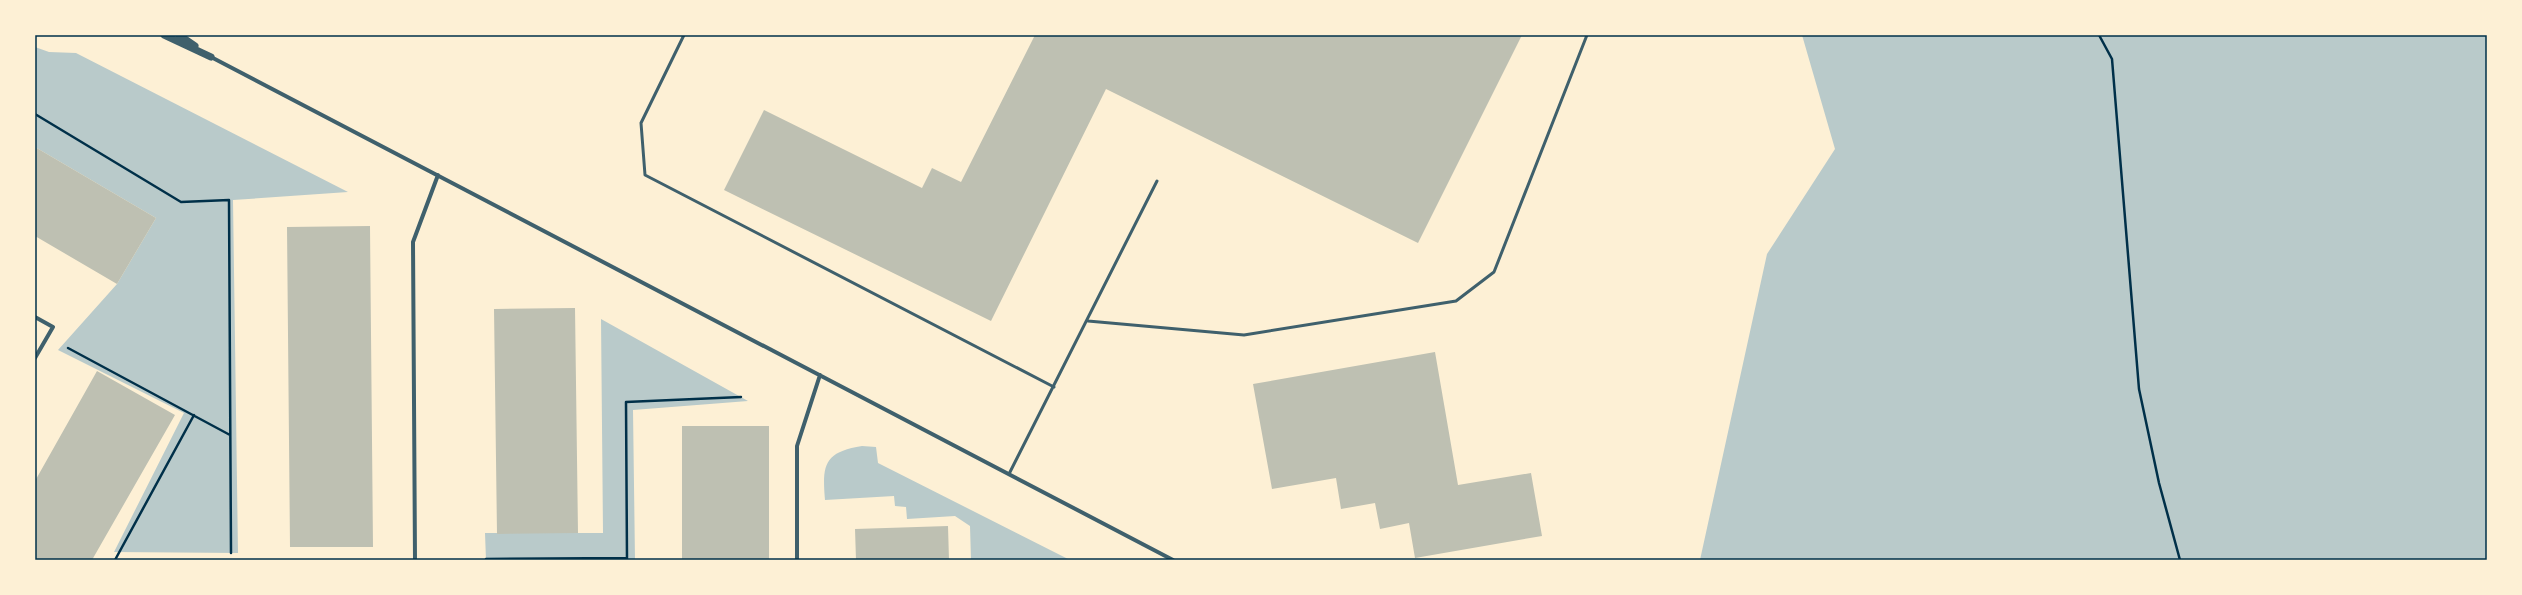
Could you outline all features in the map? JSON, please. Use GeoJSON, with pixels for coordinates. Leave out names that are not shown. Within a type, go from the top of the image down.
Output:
{"type":"FeatureCollection","features":[{"type":"Feature","properties":{"kind":"street"},"geometry":{"type":"LineString","coordinates":[[164,35],[211,57],[438,175],[1173,560]]}},
{"type":"Feature","properties":{"kind":"street"},"geometry":{"type":"LineString","coordinates":[[179,35],[211,57]]}},
{"type":"Feature","properties":{"kind":"street"},"geometry":{"type":"LineString","coordinates":[[415,560],[413,242],[438,175]]}},
{"type":"Feature","properties":{"kind":"street"},"geometry":{"type":"LineString","coordinates":[[35,317],[53,327],[35,358]]}},
{"type":"Feature","properties":{"kind":"street"},"geometry":{"type":"LineString","coordinates":[[797,560],[797,446],[820,375]]}},
{"type":"Feature","properties":{"kind":"lane"},"geometry":{"type":"LineString","coordinates":[[684,35],[641,123],[645,175],[1054,387]]}},
{"type":"Feature","properties":{"kind":"lane"},"geometry":{"type":"LineString","coordinates":[[1088,321],[1244,335],[1456,301],[1494,272],[1587,35]]}},
{"type":"Feature","properties":{"kind":"lane"},"geometry":{"type":"LineString","coordinates":[[1009,474],[1088,321],[1157,181]]}},
{"type":"Feature","properties":{"kind":"path"},"geometry":{"type":"LineString","coordinates":[[2099,35],[2112,59],[2139,389],[2159,483],[2180,560]]}},
{"type":"Feature","properties":{"kind":"path"},"geometry":{"type":"LineString","coordinates":[[35,114],[181,202],[229,200],[231,553]]}},
{"type":"Feature","properties":{"kind":"path"},"geometry":{"type":"LineString","coordinates":[[47,337],[230,435]]}},
{"type":"Feature","properties":{"kind":"path"},"geometry":{"type":"LineString","coordinates":[[486,559],[627,559],[626,402],[741,397]]}},
{"type":"Feature","properties":{"kind":"path"},"geometry":{"type":"LineString","coordinates":[[116,560],[194,415]]}},
{"type":"Feature","properties":{"kind":"shaded area"},"geometry":{"type":"Polygon","coordinates":[[[1802,35],[2487,35],[2487,560],[1700,560],[1767,254],[1835,149],[1802,35]]]}},
{"type":"Feature","properties":{"kind":"shaded area"},"geometry":{"type":"Polygon","coordinates":[[[35,47],[49,52],[76,53],[348,192],[233,200],[238,553],[114,552],[184,413],[58,350],[117,284],[156,218],[35,147],[35,47]]]}},
{"type":"Feature","properties":{"kind":"shaded area"},"geometry":{"type":"Polygon","coordinates":[[[601,319],[748,401],[633,410],[635,560],[486,560],[485,533],[603,533],[601,319]]]}},
{"type":"Feature","properties":{"kind":"shaded area"},"geometry":{"type":"Polygon","coordinates":[[[862,446],[876,447],[878,463],[1070,560],[971,560],[970,526],[955,516],[907,519],[906,507],[895,506],[894,496],[825,500],[824,478],[825,469],[828,462],[833,456],[840,452],[862,446]]]}},
{"type":"Feature","properties":{"kind":"building"},"geometry":{"type":"Polygon","coordinates":[[[1035,35],[1522,35],[1418,243],[1106,89],[991,321],[724,190],[764,110],[922,188],[932,168],[961,182],[1035,35]]]}},
{"type":"Feature","properties":{"kind":"building"},"geometry":{"type":"Polygon","coordinates":[[[35,147],[156,218],[117,284],[35,236],[35,147]]]}},
{"type":"Feature","properties":{"kind":"building"},"geometry":{"type":"Polygon","coordinates":[[[370,226],[373,547],[290,547],[287,227],[370,226]]]}},
{"type":"Feature","properties":{"kind":"building"},"geometry":{"type":"Polygon","coordinates":[[[575,308],[578,533],[497,534],[494,309],[575,308]]]}},
{"type":"Feature","properties":{"kind":"building"},"geometry":{"type":"Polygon","coordinates":[[[1435,352],[1458,485],[1531,473],[1542,536],[1415,558],[1409,523],[1380,529],[1375,503],[1341,509],[1336,478],[1272,489],[1253,384],[1435,352]]]}},
{"type":"Feature","properties":{"kind":"building"},"geometry":{"type":"Polygon","coordinates":[[[97,371],[175,415],[92,560],[35,560],[35,481],[97,371]]]}},
{"type":"Feature","properties":{"kind":"building"},"geometry":{"type":"Polygon","coordinates":[[[682,426],[769,426],[769,560],[682,560],[682,426]]]}},
{"type":"Feature","properties":{"kind":"building"},"geometry":{"type":"Polygon","coordinates":[[[948,526],[949,560],[856,560],[855,529],[948,526]]]}}]}
